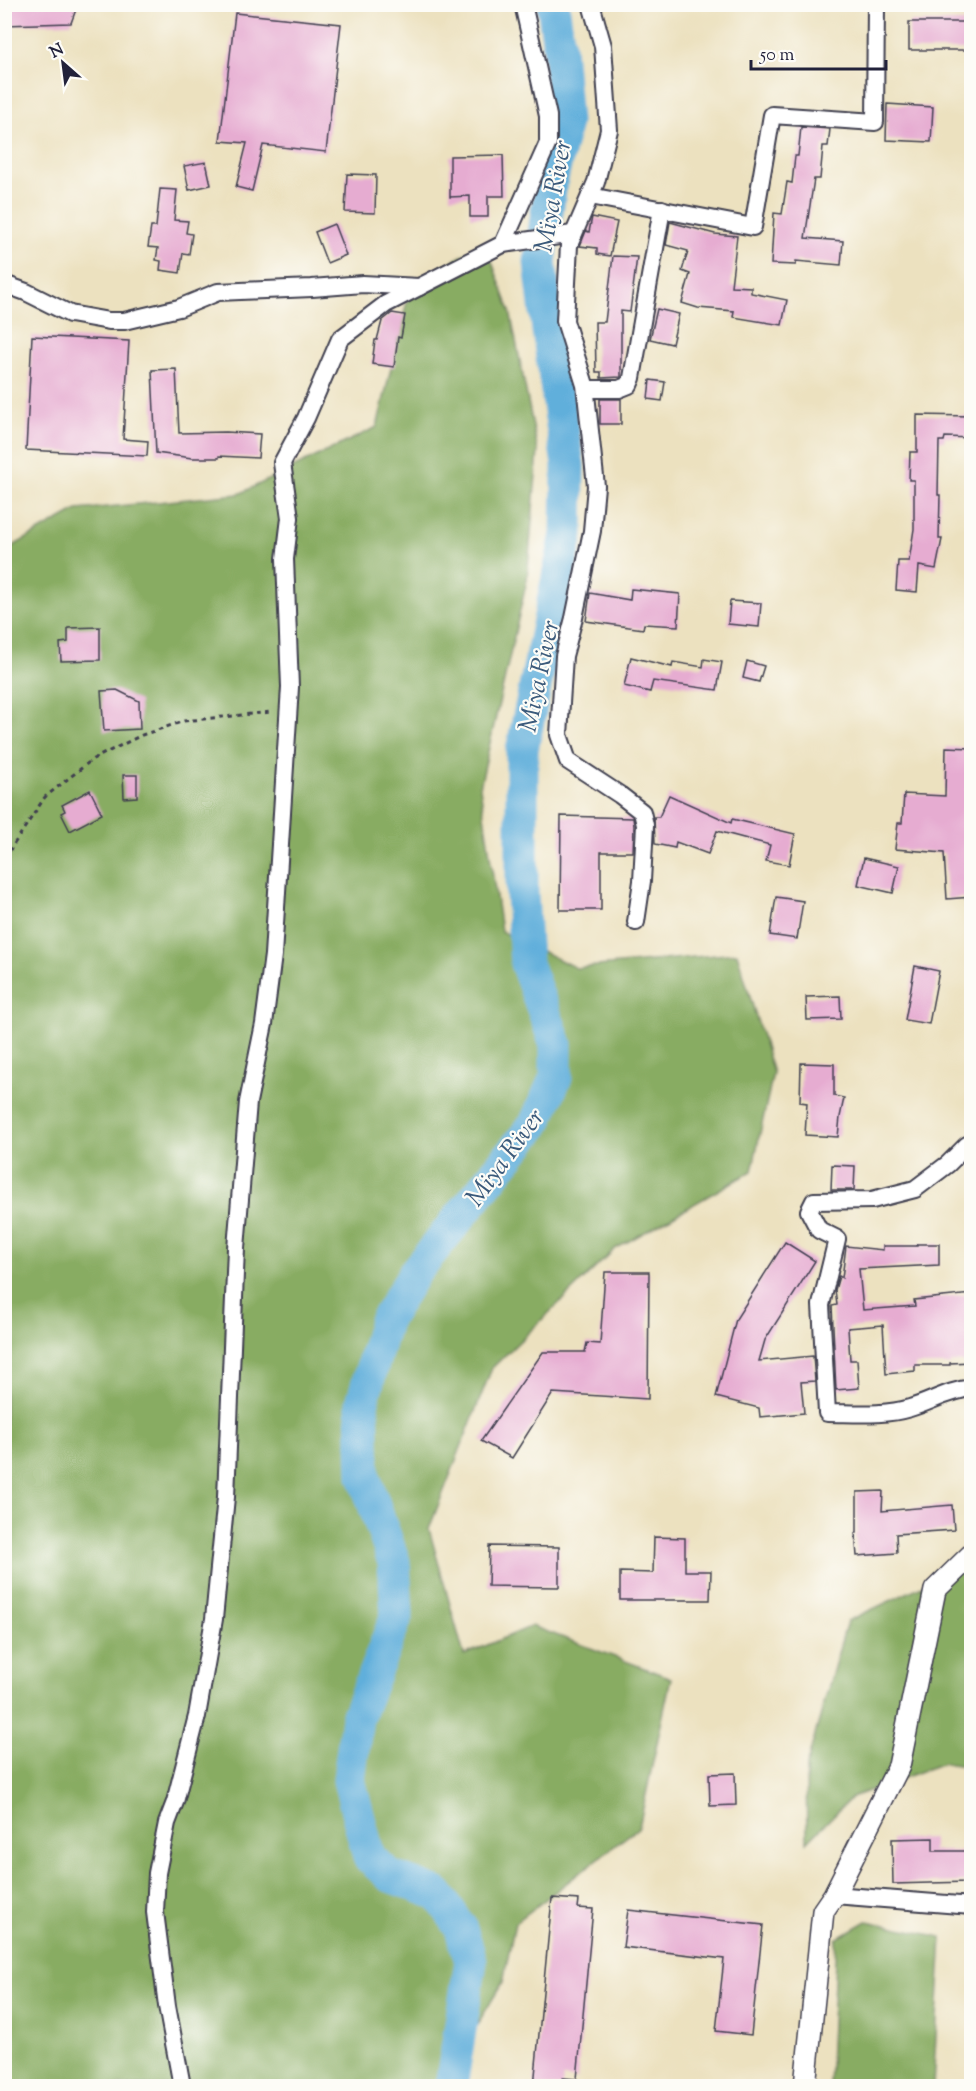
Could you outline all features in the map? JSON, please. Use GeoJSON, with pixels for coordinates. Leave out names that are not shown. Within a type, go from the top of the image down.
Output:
{"type":"FeatureCollection","features":[{"type":"Feature","properties":{"kind":"street"},"geometry":{"type":"LineString","coordinates":[[508,244],[548,143],[548,116],[523,4]]}},
{"type":"Feature","properties":{"kind":"street"},"geometry":{"type":"LineString","coordinates":[[591,4],[603,46],[609,130],[596,182],[568,234],[565,321],[586,389],[596,486],[592,531],[564,656],[559,735],[568,761],[642,812],[645,825],[642,881],[636,922]]}},
{"type":"Feature","properties":{"kind":"street"},"geometry":{"type":"LineString","coordinates":[[590,196],[753,227],[772,115],[875,122],[876,4]]}},
{"type":"Feature","properties":{"kind":"street"},"geometry":{"type":"LineString","coordinates":[[586,389],[619,389],[629,385],[632,378],[662,209]]}},
{"type":"Feature","properties":{"kind":"street"},"geometry":{"type":"LineString","coordinates":[[182,2086],[167,2006],[155,1912],[157,1872],[167,1823],[175,1802],[197,1716],[214,1619],[226,1497],[236,1248],[248,1102],[264,1024],[273,955],[289,710],[285,559],[290,518],[282,463],[306,418],[339,339],[386,304],[508,244],[568,234]]}},
{"type":"Feature","properties":{"kind":"street"},"geometry":{"type":"LineString","coordinates":[[4,284],[26,292],[70,314],[109,321],[124,321],[179,308],[218,292],[363,284],[419,287]]}},
{"type":"Feature","properties":{"kind":"street"},"geometry":{"type":"LineString","coordinates":[[972,1145],[967,1145],[948,1164],[915,1189],[872,1200],[814,1201],[809,1211],[819,1230],[837,1239],[821,1305],[827,1413],[888,1412],[909,1409],[951,1392],[972,1388]]}},
{"type":"Feature","properties":{"kind":"street"},"geometry":{"type":"LineString","coordinates":[[804,2086],[823,1911],[834,1894],[899,1766],[935,1590],[972,1554]]}},
{"type":"Feature","properties":{"kind":"street"},"geometry":{"type":"LineString","coordinates":[[834,1894],[972,1906]]}},
{"type":"Feature","properties":{"kind":"path"},"geometry":{"type":"LineString","coordinates":[[4,859],[45,797],[93,759],[142,735],[184,721],[289,710]]}},
{"type":"Feature","properties":{"kind":"green space"},"geometry":{"type":"Polygon","coordinates":[[[485,243],[510,311],[538,451],[527,580],[480,787],[501,931],[576,968],[737,953],[773,1073],[752,1171],[615,1249],[492,1368],[429,1529],[464,1655],[532,1626],[671,1678],[639,1827],[515,1923],[503,1982],[440,2086],[5,2086],[4,551],[77,510],[239,494],[377,427],[411,284],[485,243]]]}},
{"type":"Feature","properties":{"kind":"green space"},"geometry":{"type":"Polygon","coordinates":[[[971,1563],[971,1767],[943,1763],[852,1797],[807,1842],[806,1767],[847,1621],[971,1563]]]}},
{"type":"Feature","properties":{"kind":"green space"},"geometry":{"type":"Polygon","coordinates":[[[867,1921],[942,1937],[933,2086],[829,2086],[836,1939],[867,1921]]]}},
{"type":"Feature","properties":{"kind":"building"},"geometry":{"type":"Polygon","coordinates":[[[4,4],[78,4],[71,23],[4,25],[4,4]]]}},
{"type":"Feature","properties":{"kind":"building"},"geometry":{"type":"Polygon","coordinates":[[[235,13],[341,24],[326,152],[263,145],[252,191],[236,187],[247,143],[220,141],[235,13]]]}},
{"type":"Feature","properties":{"kind":"building"},"geometry":{"type":"Polygon","coordinates":[[[909,22],[972,22],[972,50],[909,50],[909,22]]]}},
{"type":"Feature","properties":{"kind":"building"},"geometry":{"type":"Polygon","coordinates":[[[887,104],[933,107],[931,142],[886,140],[887,104]]]}},
{"type":"Feature","properties":{"kind":"building"},"geometry":{"type":"Polygon","coordinates":[[[801,127],[830,129],[828,146],[823,146],[820,179],[814,179],[805,238],[843,241],[841,265],[796,261],[796,265],[771,264],[774,213],[782,214],[787,182],[792,183],[801,127]]]}},
{"type":"Feature","properties":{"kind":"building"},"geometry":{"type":"Polygon","coordinates":[[[503,155],[504,196],[488,196],[488,217],[470,217],[470,196],[450,197],[450,156],[503,155]]]}},
{"type":"Feature","properties":{"kind":"building"},"geometry":{"type":"Polygon","coordinates":[[[206,162],[211,185],[189,190],[184,166],[206,162]]]}},
{"type":"Feature","properties":{"kind":"building"},"geometry":{"type":"Polygon","coordinates":[[[347,174],[376,175],[375,213],[345,212],[347,174]]]}},
{"type":"Feature","properties":{"kind":"building"},"geometry":{"type":"Polygon","coordinates":[[[160,189],[177,190],[174,220],[188,221],[186,233],[192,234],[189,254],[183,253],[180,273],[160,270],[161,261],[156,260],[158,248],[148,247],[151,227],[156,227],[160,189]]]}},
{"type":"Feature","properties":{"kind":"building"},"geometry":{"type":"Polygon","coordinates":[[[592,217],[617,222],[610,256],[597,254],[597,248],[580,246],[586,231],[589,232],[592,217]]]}},
{"type":"Feature","properties":{"kind":"building"},"geometry":{"type":"Polygon","coordinates":[[[670,222],[715,234],[737,236],[731,286],[751,287],[751,293],[787,300],[782,325],[733,317],[734,311],[698,308],[682,303],[690,274],[682,271],[688,251],[666,245],[670,222]]]}},
{"type":"Feature","properties":{"kind":"building"},"geometry":{"type":"Polygon","coordinates":[[[334,224],[346,255],[327,263],[315,232],[334,224]]]}},
{"type":"Feature","properties":{"kind":"building"},"geometry":{"type":"Polygon","coordinates":[[[613,256],[637,257],[630,312],[621,311],[621,377],[601,378],[601,372],[596,372],[595,322],[605,322],[613,256]]]}},
{"type":"Feature","properties":{"kind":"building"},"geometry":{"type":"Polygon","coordinates":[[[657,309],[679,314],[672,344],[650,339],[657,309]]]}},
{"type":"Feature","properties":{"kind":"building"},"geometry":{"type":"Polygon","coordinates":[[[392,313],[405,315],[401,338],[398,337],[394,367],[372,364],[375,340],[377,340],[382,321],[392,313]]]}},
{"type":"Feature","properties":{"kind":"building"},"geometry":{"type":"Polygon","coordinates":[[[32,336],[129,341],[123,439],[148,441],[147,456],[26,450],[32,336]]]}},
{"type":"Feature","properties":{"kind":"building"},"geometry":{"type":"Polygon","coordinates":[[[176,369],[179,433],[260,434],[258,458],[219,456],[219,458],[192,458],[156,453],[152,370],[176,369]]]}},
{"type":"Feature","properties":{"kind":"building"},"geometry":{"type":"Polygon","coordinates":[[[650,380],[665,382],[662,401],[648,399],[650,380]]]}},
{"type":"Feature","properties":{"kind":"building"},"geometry":{"type":"Polygon","coordinates":[[[600,399],[621,399],[621,424],[600,424],[600,399]]]}},
{"type":"Feature","properties":{"kind":"building"},"geometry":{"type":"Polygon","coordinates":[[[917,415],[972,416],[972,438],[945,437],[944,441],[939,441],[939,539],[942,539],[936,569],[919,566],[917,592],[896,590],[898,561],[909,561],[914,529],[914,480],[909,480],[910,452],[917,452],[917,415]]]}},
{"type":"Feature","properties":{"kind":"building"},"geometry":{"type":"Polygon","coordinates":[[[631,589],[680,594],[678,626],[644,624],[643,629],[586,621],[590,593],[630,600],[631,589]]]}},
{"type":"Feature","properties":{"kind":"building"},"geometry":{"type":"Polygon","coordinates":[[[730,601],[761,603],[759,627],[728,624],[730,601]]]}},
{"type":"Feature","properties":{"kind":"building"},"geometry":{"type":"Polygon","coordinates":[[[100,627],[100,660],[61,661],[60,643],[68,642],[68,628],[100,627]]]}},
{"type":"Feature","properties":{"kind":"building"},"geometry":{"type":"Polygon","coordinates":[[[631,657],[672,667],[673,662],[703,667],[704,659],[722,662],[717,690],[653,681],[650,692],[624,686],[631,657]]]}},
{"type":"Feature","properties":{"kind":"building"},"geometry":{"type":"Polygon","coordinates":[[[747,661],[764,666],[759,682],[743,678],[747,661]]]}},
{"type":"Feature","properties":{"kind":"building"},"geometry":{"type":"Polygon","coordinates":[[[117,690],[139,701],[140,729],[104,731],[101,691],[117,690]]]}},
{"type":"Feature","properties":{"kind":"building"},"geometry":{"type":"Polygon","coordinates":[[[946,747],[972,748],[972,833],[967,833],[972,872],[972,897],[947,899],[944,853],[895,849],[898,823],[902,823],[904,794],[945,796],[946,747]]]}},
{"type":"Feature","properties":{"kind":"building"},"geometry":{"type":"Polygon","coordinates":[[[123,775],[137,775],[137,797],[124,798],[123,775]]]}},
{"type":"Feature","properties":{"kind":"building"},"geometry":{"type":"Polygon","coordinates":[[[90,790],[102,814],[70,831],[61,813],[65,811],[62,805],[90,790]]]}},
{"type":"Feature","properties":{"kind":"building"},"geometry":{"type":"Polygon","coordinates":[[[669,795],[731,823],[732,819],[795,834],[789,865],[766,861],[770,845],[717,831],[708,854],[676,842],[675,848],[655,844],[654,817],[659,817],[669,795]]]}},
{"type":"Feature","properties":{"kind":"building"},"geometry":{"type":"Polygon","coordinates":[[[561,816],[633,818],[633,852],[601,852],[601,910],[560,910],[561,816]]]}},
{"type":"Feature","properties":{"kind":"building"},"geometry":{"type":"Polygon","coordinates":[[[864,858],[899,866],[893,893],[858,885],[864,858]]]}},
{"type":"Feature","properties":{"kind":"building"},"geometry":{"type":"Polygon","coordinates":[[[776,897],[803,901],[797,939],[770,935],[776,897]]]}},
{"type":"Feature","properties":{"kind":"building"},"geometry":{"type":"Polygon","coordinates":[[[915,966],[939,971],[929,1024],[905,1020],[915,966]]]}},
{"type":"Feature","properties":{"kind":"building"},"geometry":{"type":"Polygon","coordinates":[[[840,996],[841,1019],[807,1020],[806,997],[840,996]]]}},
{"type":"Feature","properties":{"kind":"building"},"geometry":{"type":"Polygon","coordinates":[[[801,1063],[834,1064],[834,1096],[844,1098],[838,1137],[805,1135],[807,1103],[800,1102],[801,1063]]]}},
{"type":"Feature","properties":{"kind":"building"},"geometry":{"type":"Polygon","coordinates":[[[832,1165],[855,1166],[854,1190],[831,1190],[832,1165]]]}},
{"type":"Feature","properties":{"kind":"building"},"geometry":{"type":"Polygon","coordinates":[[[785,1242],[815,1261],[765,1340],[759,1361],[813,1356],[815,1381],[801,1382],[804,1413],[760,1417],[759,1408],[716,1397],[736,1319],[785,1242]]]}},
{"type":"Feature","properties":{"kind":"building"},"geometry":{"type":"Polygon","coordinates":[[[917,1244],[939,1244],[939,1265],[859,1269],[863,1310],[915,1306],[914,1300],[972,1294],[972,1362],[950,1363],[950,1365],[915,1365],[915,1371],[886,1374],[883,1325],[848,1328],[850,1360],[857,1360],[859,1388],[836,1390],[832,1306],[837,1305],[835,1290],[839,1276],[842,1278],[846,1246],[883,1250],[883,1246],[917,1246],[917,1244]]]}},
{"type":"Feature","properties":{"kind":"building"},"geometry":{"type":"Polygon","coordinates":[[[605,1272],[649,1272],[648,1399],[553,1393],[512,1458],[481,1441],[543,1352],[585,1352],[587,1343],[600,1344],[605,1272]]]}},
{"type":"Feature","properties":{"kind":"building"},"geometry":{"type":"Polygon","coordinates":[[[883,1491],[882,1511],[952,1505],[954,1530],[896,1534],[897,1553],[857,1556],[855,1533],[857,1533],[857,1492],[883,1491]]]}},
{"type":"Feature","properties":{"kind":"building"},"geometry":{"type":"Polygon","coordinates":[[[654,1537],[685,1538],[685,1571],[711,1571],[710,1600],[620,1600],[620,1572],[653,1573],[654,1537]]]}},
{"type":"Feature","properties":{"kind":"building"},"geometry":{"type":"Polygon","coordinates":[[[489,1546],[559,1547],[559,1587],[488,1586],[489,1546]]]}},
{"type":"Feature","properties":{"kind":"building"},"geometry":{"type":"Polygon","coordinates":[[[735,1773],[736,1805],[710,1806],[709,1774],[735,1773]]]}},
{"type":"Feature","properties":{"kind":"building"},"geometry":{"type":"Polygon","coordinates":[[[933,1838],[933,1851],[967,1851],[968,1882],[893,1884],[892,1839],[933,1838]]]}},
{"type":"Feature","properties":{"kind":"building"},"geometry":{"type":"Polygon","coordinates":[[[552,1898],[579,1900],[578,1908],[593,1909],[577,2079],[563,2078],[562,2086],[534,2086],[552,1898]]]}},
{"type":"Feature","properties":{"kind":"building"},"geometry":{"type":"Polygon","coordinates":[[[628,1910],[763,1925],[751,2035],[716,2031],[724,1959],[623,1947],[628,1910]]]}},
{"type":"Feature","properties":{"kind":"waterway","name":"Miya River"},"geometry":{"type":"LineString","coordinates":[[451,2086],[471,1961],[460,1926],[438,1894],[390,1876],[369,1857],[349,1780],[357,1718],[397,1615],[394,1562],[364,1476],[362,1403],[385,1321],[415,1272],[535,1124],[556,1077],[556,1044],[526,963],[522,893],[522,750],[567,534],[568,465],[540,262],[551,183],[565,122],[553,4]]}}]}
